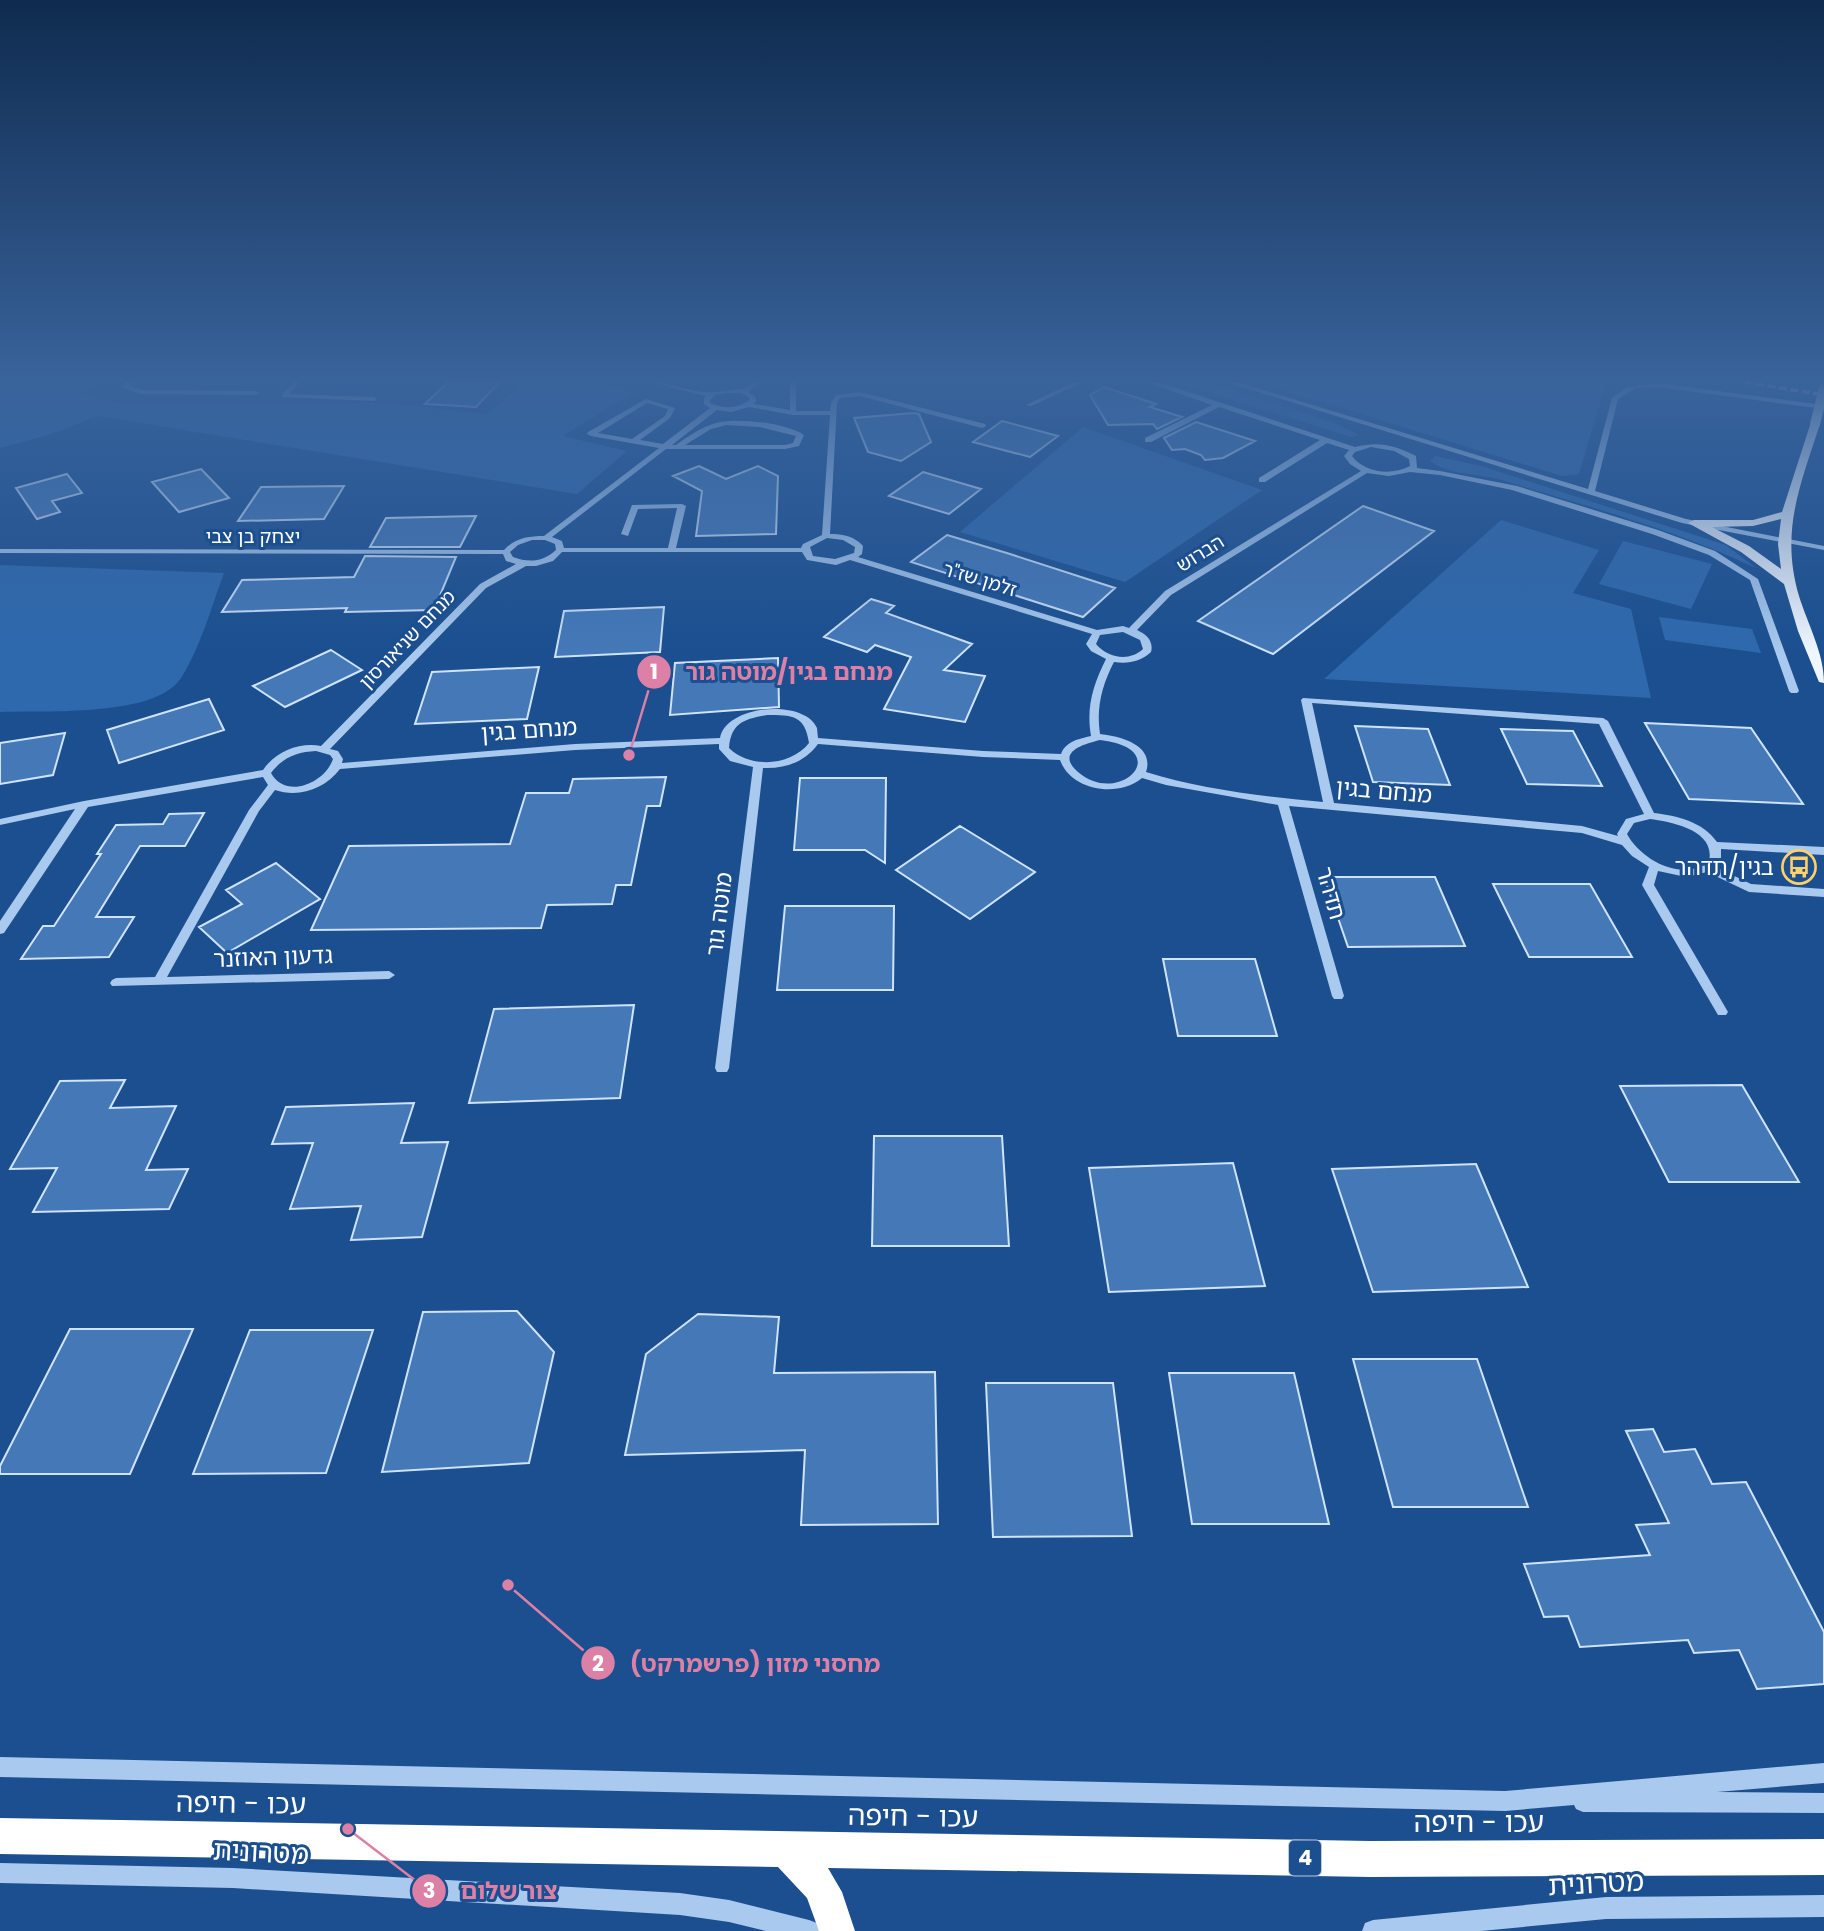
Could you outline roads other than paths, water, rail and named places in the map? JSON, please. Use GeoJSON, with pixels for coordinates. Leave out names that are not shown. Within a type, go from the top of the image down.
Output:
{"type":"FeatureCollection","features":[{"type":"Feature","properties":{"kind":"highway","name":"עכו - חיפה"},"geometry":{"type":"LineString","coordinates":[[0,1836],[1370,1859],[1824,1857]]}},
{"type":"Feature","properties":{"kind":"highway"},"geometry":{"type":"LineString","coordinates":[[786,1850],[811,1872],[825,1891],[836,1931]]}},
{"type":"Feature","properties":{"kind":"main road"},"geometry":{"type":"LineString","coordinates":[[1800,472],[1788,513],[1784,542],[1792,584],[1812,652],[1824,679]]}},
{"type":"Feature","properties":{"kind":"main road"},"geometry":{"type":"LineString","coordinates":[[1694,523],[1753,523],[1788,513]]}},
{"type":"Feature","properties":{"kind":"main road"},"geometry":{"type":"LineString","coordinates":[[1694,523],[1742,544],[1762,557],[1792,584]]}},
{"type":"Feature","properties":{"kind":"street"},"geometry":{"type":"LineString","coordinates":[[546,538],[633,472]]}},
{"type":"Feature","properties":{"kind":"street"},"geometry":{"type":"LineString","coordinates":[[827,536],[830,472]]}},
{"type":"Feature","properties":{"kind":"street"},"geometry":{"type":"LineString","coordinates":[[1262,480],[1275,472]]}},
{"type":"Feature","properties":{"kind":"street","name":"הברוש"},"geometry":{"type":"LineString","coordinates":[[1131,631],[1168,593],[1364,472]]}},
{"type":"Feature","properties":{"kind":"street"},"geometry":{"type":"LineString","coordinates":[[1381,472],[1401,472]]}},
{"type":"Feature","properties":{"kind":"street"},"geometry":{"type":"LineString","coordinates":[[1431,472],[1514,488],[1655,532],[1712,553],[1754,579],[1794,691]]}},
{"type":"Feature","properties":{"kind":"street"},"geometry":{"type":"LineString","coordinates":[[1528,472],[1694,523],[1824,548]]}},
{"type":"Feature","properties":{"kind":"street"},"geometry":{"type":"LineString","coordinates":[[1591,491],[1596,472]]}},
{"type":"Feature","properties":{"kind":"street"},"geometry":{"type":"LineString","coordinates":[[625,534],[635,507],[681,506],[671,551]]}},
{"type":"Feature","properties":{"kind":"street"},"geometry":{"type":"LineString","coordinates":[[827,536],[840,536],[855,541],[860,549],[853,558],[827,563],[810,558],[805,550],[811,541],[827,536]]}},
{"type":"Feature","properties":{"kind":"street"},"geometry":{"type":"LineString","coordinates":[[523,564],[509,559],[506,552],[523,540],[546,538],[559,543],[560,550],[805,550]]}},
{"type":"Feature","properties":{"kind":"street"},"geometry":{"type":"LineString","coordinates":[[1784,542],[1824,540]]}},
{"type":"Feature","properties":{"kind":"street","name":"מנחם שניאורסון"},"geometry":{"type":"LineString","coordinates":[[324,749],[483,586],[523,564],[542,562],[557,555],[560,550]]}},
{"type":"Feature","properties":{"kind":"street","name":"יצחק בן צבי"},"geometry":{"type":"LineString","coordinates":[[0,551],[506,552]]}},
{"type":"Feature","properties":{"kind":"street","name":"זלמן שז\"ר"},"geometry":{"type":"LineString","coordinates":[[853,558],[1097,634]]}},
{"type":"Feature","properties":{"kind":"street"},"geometry":{"type":"LineString","coordinates":[[1113,629],[1131,631],[1148,642],[1148,650],[1136,658],[1111,658],[1094,649],[1091,644],[1097,634],[1113,629]]}},
{"type":"Feature","properties":{"kind":"street"},"geometry":{"type":"LineString","coordinates":[[1096,737],[1091,711],[1094,694],[1111,658]]}},
{"type":"Feature","properties":{"kind":"street"},"geometry":{"type":"LineString","coordinates":[[1329,807],[1306,700],[1603,722],[1650,816]]}},
{"type":"Feature","properties":{"kind":"street"},"geometry":{"type":"LineString","coordinates":[[767,712],[795,715],[813,729],[814,741],[798,758],[774,765],[758,765],[732,756],[725,748],[724,741],[729,727],[739,720],[767,712]]}},
{"type":"Feature","properties":{"kind":"street"},"geometry":{"type":"LineString","coordinates":[[1096,737],[1113,738],[1136,749],[1145,766],[1141,774],[1122,785],[1094,785],[1070,774],[1064,765],[1063,757],[1075,742],[1096,737]]}},
{"type":"Feature","properties":{"kind":"street","name":"מנחם בגין"},"geometry":{"type":"LineString","coordinates":[[338,766],[575,747],[724,741]]}},
{"type":"Feature","properties":{"kind":"street"},"geometry":{"type":"LineString","coordinates":[[814,741],[983,754],[1063,757]]}},
{"type":"Feature","properties":{"kind":"street"},"geometry":{"type":"LineString","coordinates":[[304,748],[324,749],[334,753],[338,759],[338,766],[332,775],[311,786],[286,789],[273,785],[267,773],[272,764],[304,748]]}},
{"type":"Feature","properties":{"kind":"street","name":"מוטה גור"},"geometry":{"type":"LineString","coordinates":[[722,1068],[758,765]]}},
{"type":"Feature","properties":{"kind":"street"},"geometry":{"type":"LineString","coordinates":[[0,822],[84,804],[267,773]]}},
{"type":"Feature","properties":{"kind":"street","name":"מנחם בגין"},"geometry":{"type":"LineString","coordinates":[[1141,774],[1166,782],[1283,802],[1582,830],[1625,842]]}},
{"type":"Feature","properties":{"kind":"street","name":"גדעון האוזנר"},"geometry":{"type":"LineString","coordinates":[[159,981],[254,810],[273,785]]}},
{"type":"Feature","properties":{"kind":"street","name":"תדהר"},"geometry":{"type":"LineString","coordinates":[[1283,802],[1338,996]]}},
{"type":"Feature","properties":{"kind":"street"},"geometry":{"type":"LineString","coordinates":[[0,930],[84,804]]}},
{"type":"Feature","properties":{"kind":"street"},"geometry":{"type":"LineString","coordinates":[[1650,816],[1680,821],[1694,827],[1714,845],[1717,854],[1715,862],[1708,868],[1685,873],[1655,866],[1642,859],[1625,842],[1622,834],[1630,821],[1650,816]]}},
{"type":"Feature","properties":{"kind":"street"},"geometry":{"type":"LineString","coordinates":[[1714,845],[1824,851]]}},
{"type":"Feature","properties":{"kind":"street"},"geometry":{"type":"LineString","coordinates":[[1655,866],[1648,885],[1722,1012]]}},
{"type":"Feature","properties":{"kind":"street"},"geometry":{"type":"LineString","coordinates":[[1708,868],[1749,888],[1824,893]]}},
{"type":"Feature","properties":{"kind":"street","name":"גדעון האוזנר"},"geometry":{"type":"LineString","coordinates":[[116,983],[388,975]]}},
{"type":"Feature","properties":{"kind":"street"},"geometry":{"type":"LineString","coordinates":[[0,1768],[1505,1801],[1824,1803]]}},
{"type":"Feature","properties":{"kind":"street"},"geometry":{"type":"LineString","coordinates":[[1505,1801],[1824,1773]]}},
{"type":"Feature","properties":{"kind":"street","name":"מטרונית"},"geometry":{"type":"LineString","coordinates":[[0,1874],[233,1878],[680,1904],[740,1914],[809,1931]]}},
{"type":"Feature","properties":{"kind":"street","name":"מטרונית"},"geometry":{"type":"LineString","coordinates":[[1373,1931],[1606,1908],[1824,1906]]}},
{"type":"Feature","properties":{"kind":"place","name":"מנחם בגין/מוטה גור"},"geometry":{"type":"Point","coordinates":[629,755]}},
{"type":"Feature","properties":{"kind":"place","name":"בגין/תדהר"},"geometry":{"type":"Point","coordinates":[1799,867]}},
{"type":"Feature","properties":{"kind":"place","name":"מחסני מזון (פרשמרקט)"},"geometry":{"type":"Point","coordinates":[508,1585]}},
{"type":"Feature","properties":{"kind":"place","name":"צור שלום"},"geometry":{"type":"Point","coordinates":[348,1829]}}]}
